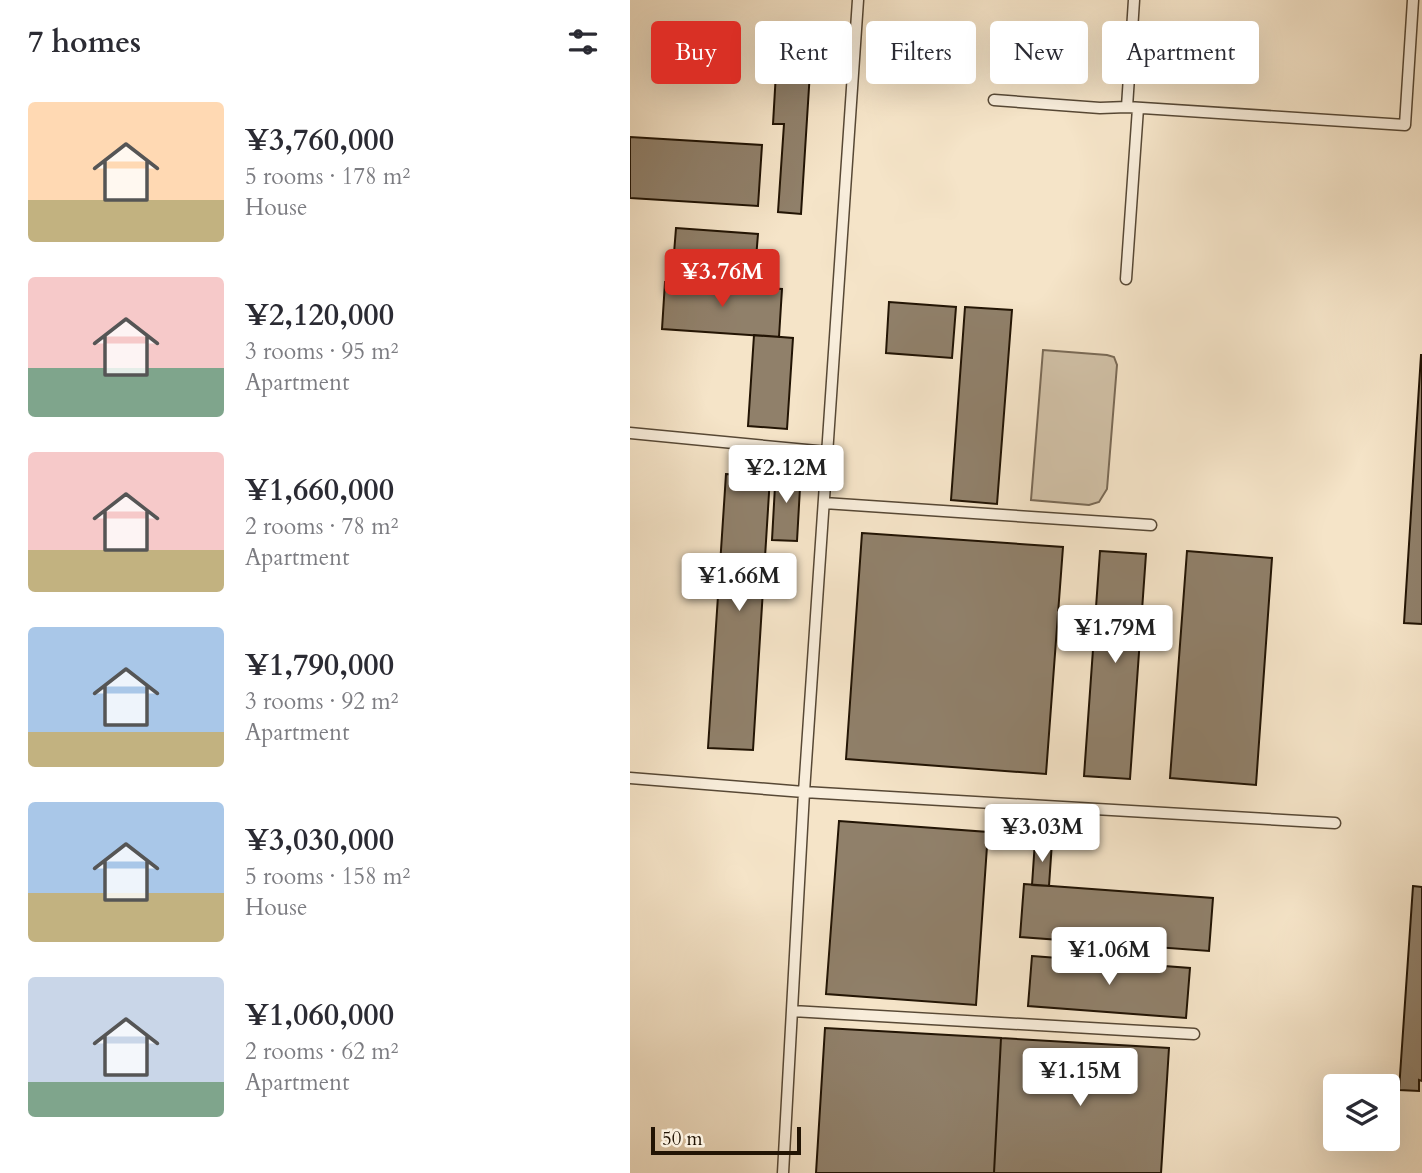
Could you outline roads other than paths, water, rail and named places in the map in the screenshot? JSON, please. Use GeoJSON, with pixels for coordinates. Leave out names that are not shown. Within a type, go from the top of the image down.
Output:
{"type":"FeatureCollection","features":[{"type":"Feature","properties":{"kind":"lane"},"geometry":{"type":"LineString","coordinates":[[783,1173],[804,792],[858,0]]}},
{"type":"Feature","properties":{"kind":"lane"},"geometry":{"type":"LineString","coordinates":[[1126,279],[1134,0]]}},
{"type":"Feature","properties":{"kind":"lane"},"geometry":{"type":"LineString","coordinates":[[994,100],[1405,125],[1413,0]]}},
{"type":"Feature","properties":{"kind":"lane"},"geometry":{"type":"LineString","coordinates":[[630,433],[828,452]]}},
{"type":"Feature","properties":{"kind":"lane"},"geometry":{"type":"LineString","coordinates":[[824,503],[1151,525]]}},
{"type":"Feature","properties":{"kind":"lane"},"geometry":{"type":"LineString","coordinates":[[630,778],[804,792],[1335,823]]}},
{"type":"Feature","properties":{"kind":"lane"},"geometry":{"type":"LineString","coordinates":[[792,1011],[1194,1034]]}}]}
